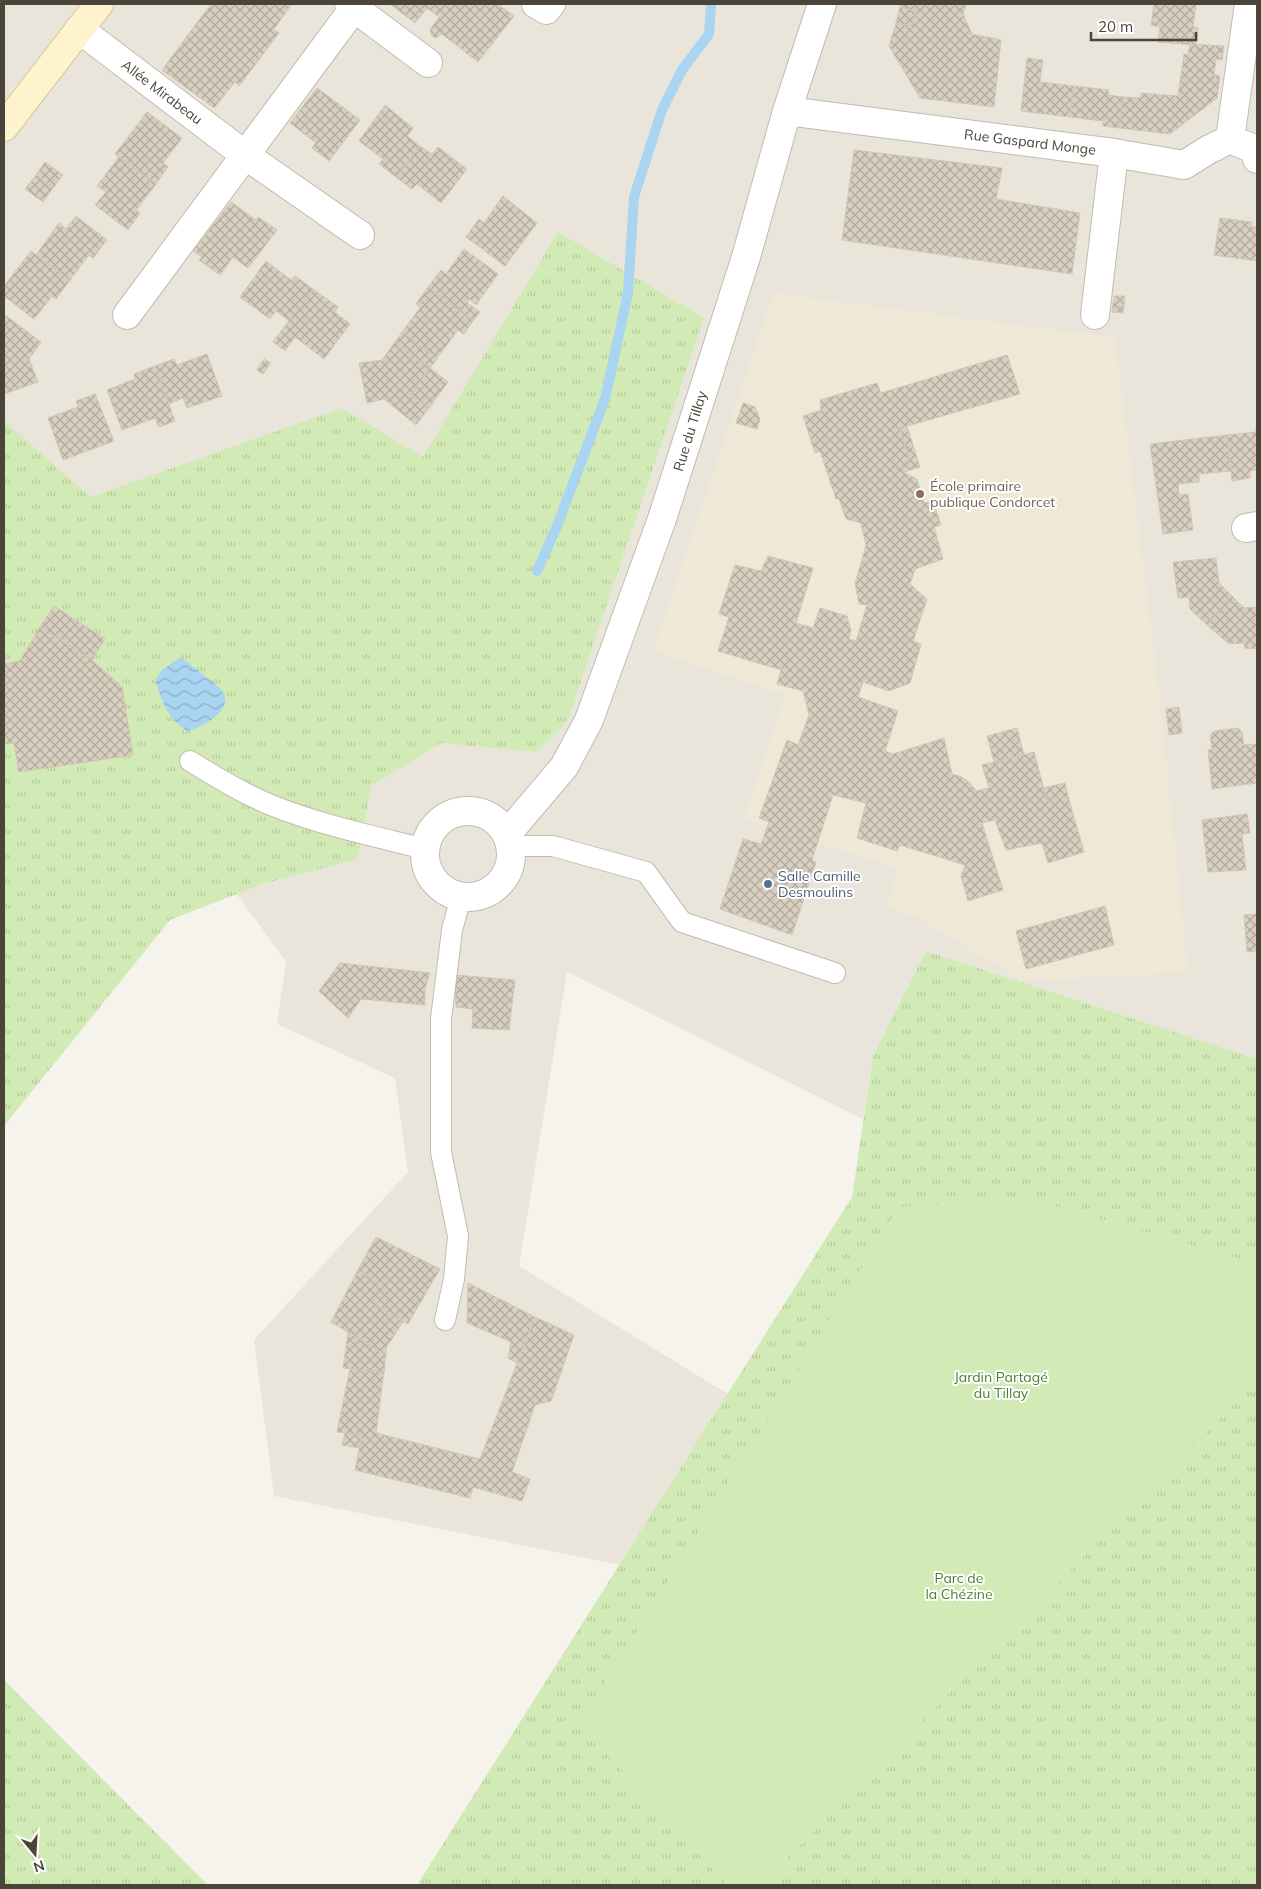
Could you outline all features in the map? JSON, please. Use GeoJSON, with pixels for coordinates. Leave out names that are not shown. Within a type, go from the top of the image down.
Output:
{"type":"FeatureCollection","features":[{"type":"Feature","properties":{"kind":"street"},"geometry":{"type":"LineString","coordinates":[[4,127],[99,4]]}},
{"type":"Feature","properties":{"kind":"street"},"geometry":{"type":"LineString","coordinates":[[536,4],[546,10],[551,4]]}},
{"type":"Feature","properties":{"kind":"street","name":"Rue du Tillay"},"geometry":{"type":"LineString","coordinates":[[509,840],[564,767],[589,720],[662,519],[746,257],[788,111],[822,4]]}},
{"type":"Feature","properties":{"kind":"street"},"geometry":{"type":"LineString","coordinates":[[1249,4],[1230,139],[1254,149],[1257,159]]}},
{"type":"Feature","properties":{"kind":"street"},"geometry":{"type":"LineString","coordinates":[[127,315],[245,155],[351,6],[428,63]]}},
{"type":"Feature","properties":{"kind":"street","name":"Allée Mirabeau"},"geometry":{"type":"LineString","coordinates":[[79,29],[245,155],[360,235]]}},
{"type":"Feature","properties":{"kind":"street","name":"Rue Gaspard Monge"},"geometry":{"type":"LineString","coordinates":[[788,111],[1114,153],[1184,165],[1230,139]]}},
{"type":"Feature","properties":{"kind":"street"},"geometry":{"type":"LineString","coordinates":[[1095,315],[1114,153]]}},
{"type":"Feature","properties":{"kind":"street"},"geometry":{"type":"LineString","coordinates":[[464,811],[477,811],[489,816],[499,823],[509,840],[512,860],[508,873],[500,884],[489,892],[475,897],[461,897],[447,892],[436,884],[428,872],[424,858],[431,831],[441,820],[452,814],[464,811]]}},
{"type":"Feature","properties":{"kind":"lane"},"geometry":{"type":"LineString","coordinates":[[190,761],[224,782],[270,804],[352,831],[425,849]]}},
{"type":"Feature","properties":{"kind":"lane"},"geometry":{"type":"LineString","coordinates":[[509,840],[553,846],[646,872],[682,922],[835,973]]}},
{"type":"Feature","properties":{"kind":"lane"},"geometry":{"type":"LineString","coordinates":[[445,1320],[454,1280],[458,1236],[441,1152],[441,1019],[452,930],[461,897]]}},
{"type":"Feature","properties":{"kind":"shaded area"},"geometry":{"type":"Polygon","coordinates":[[[4,4],[1257,4],[1257,1059],[926,951],[873,1056],[863,1119],[567,972],[519,1266],[728,1394],[620,1565],[274,1496],[254,1340],[408,1172],[395,1078],[277,1024],[286,961],[164,796],[4,820],[4,4]]]}},
{"type":"Feature","properties":{"kind":"shaded area","name":"École primaire publique Condorcet"},"geometry":{"type":"Polygon","coordinates":[[[773,293],[1115,338],[1157,674],[1188,972],[1023,981],[920,919],[887,906],[899,869],[744,819],[785,695],[653,651],[773,293]]]}},
{"type":"Feature","properties":{"kind":"green space"},"geometry":{"type":"Polygon","coordinates":[[[558,232],[704,318],[567,722],[537,752],[441,743],[371,786],[358,859],[265,883],[170,920],[4,1126],[4,421],[91,497],[342,408],[423,457],[558,232]]]}},
{"type":"Feature","properties":{"kind":"green space","name":"Parc de la Chézine"},"geometry":{"type":"Polygon","coordinates":[[[926,951],[1257,1059],[1257,1885],[417,1885],[852,1197],[873,1056],[926,951]]]}},
{"type":"Feature","properties":{"kind":"green space","name":"Jardin Partagé du Tillay"},"geometry":{"type":"Polygon","coordinates":[[[1035,1200],[1257,1264],[1257,1381],[761,1885],[727,1885],[579,1724],[899,1207],[1035,1200]]]}},
{"type":"Feature","properties":{"kind":"green space"},"geometry":{"type":"Polygon","coordinates":[[[4,1680],[208,1885],[4,1885],[4,1680]]]}},
{"type":"Feature","properties":{"kind":"water"},"geometry":{"type":"Polygon","coordinates":[[[181,657],[220,689],[225,699],[221,711],[215,717],[201,726],[188,731],[176,722],[166,709],[156,679],[162,670],[181,657]]]}},
{"type":"Feature","properties":{"kind":"building"},"geometry":{"type":"Polygon","coordinates":[[[211,4],[292,4],[274,29],[279,33],[239,86],[235,82],[214,108],[162,70],[211,4]]]}},
{"type":"Feature","properties":{"kind":"building"},"geometry":{"type":"Polygon","coordinates":[[[390,4],[498,4],[514,16],[478,62],[442,34],[436,38],[432,36],[430,30],[439,17],[427,8],[415,23],[390,4]]]}},
{"type":"Feature","properties":{"kind":"building"},"geometry":{"type":"Polygon","coordinates":[[[901,4],[966,4],[963,14],[972,34],[1001,40],[994,107],[920,98],[889,46],[896,23],[912,26],[916,12],[900,6],[901,4]]]}},
{"type":"Feature","properties":{"kind":"building"},"geometry":{"type":"Polygon","coordinates":[[[1154,4],[1196,4],[1193,27],[1198,28],[1196,45],[1158,42],[1160,27],[1151,25],[1154,4]]]}},
{"type":"Feature","properties":{"kind":"building"},"geometry":{"type":"Polygon","coordinates":[[[900,6],[916,12],[912,26],[896,23],[900,6]]]}},
{"type":"Feature","properties":{"kind":"building"},"geometry":{"type":"Polygon","coordinates":[[[1190,44],[1224,46],[1222,60],[1216,59],[1214,75],[1220,76],[1217,98],[1170,134],[1119,128],[1123,97],[1141,98],[1141,93],[1178,96],[1184,54],[1188,55],[1190,44]]]}},
{"type":"Feature","properties":{"kind":"building"},"geometry":{"type":"Polygon","coordinates":[[[1027,58],[1043,60],[1040,82],[1074,86],[1070,117],[1021,111],[1027,58]]]}},
{"type":"Feature","properties":{"kind":"building"},"geometry":{"type":"Polygon","coordinates":[[[1074,86],[1109,90],[1108,95],[1123,97],[1119,128],[1103,126],[1103,121],[1070,117],[1074,86]]]}},
{"type":"Feature","properties":{"kind":"building"},"geometry":{"type":"Polygon","coordinates":[[[317,88],[360,120],[329,161],[312,148],[316,143],[290,123],[317,88]]]}},
{"type":"Feature","properties":{"kind":"building"},"geometry":{"type":"Polygon","coordinates":[[[385,105],[413,128],[407,136],[420,146],[396,177],[379,164],[383,159],[359,141],[385,105]]]}},
{"type":"Feature","properties":{"kind":"building"},"geometry":{"type":"Polygon","coordinates":[[[147,112],[182,138],[163,163],[168,167],[156,184],[115,154],[147,112]]]}},
{"type":"Feature","properties":{"kind":"building"},"geometry":{"type":"Polygon","coordinates":[[[420,146],[432,154],[438,147],[467,169],[441,203],[417,184],[412,189],[396,177],[420,146]]]}},
{"type":"Feature","properties":{"kind":"building"},"geometry":{"type":"Polygon","coordinates":[[[854,150],[1002,168],[996,199],[1080,213],[1072,274],[842,240],[854,150]]]}},
{"type":"Feature","properties":{"kind":"building"},"geometry":{"type":"Polygon","coordinates":[[[119,157],[156,184],[136,210],[140,213],[128,230],[95,205],[106,192],[97,186],[119,157]]]}},
{"type":"Feature","properties":{"kind":"building"},"geometry":{"type":"Polygon","coordinates":[[[45,162],[63,175],[53,188],[36,175],[45,162]]]}},
{"type":"Feature","properties":{"kind":"building"},"geometry":{"type":"Polygon","coordinates":[[[36,175],[53,188],[43,202],[25,189],[36,175]]]}},
{"type":"Feature","properties":{"kind":"building"},"geometry":{"type":"Polygon","coordinates":[[[503,196],[537,223],[505,266],[466,237],[479,219],[484,223],[503,196]]]}},
{"type":"Feature","properties":{"kind":"building"},"geometry":{"type":"Polygon","coordinates":[[[231,202],[256,220],[258,217],[277,230],[248,268],[233,257],[220,275],[199,260],[202,257],[193,251],[231,202]]]}},
{"type":"Feature","properties":{"kind":"building"},"geometry":{"type":"Polygon","coordinates":[[[76,216],[107,240],[93,258],[89,255],[70,280],[36,255],[59,223],[66,229],[76,216]]]}},
{"type":"Feature","properties":{"kind":"building"},"geometry":{"type":"Polygon","coordinates":[[[1220,218],[1252,222],[1252,227],[1257,227],[1257,261],[1214,255],[1220,218]]]}},
{"type":"Feature","properties":{"kind":"building"},"geometry":{"type":"Polygon","coordinates":[[[464,249],[498,274],[476,305],[469,299],[467,303],[480,312],[473,321],[428,287],[441,270],[446,274],[464,249]]]}},
{"type":"Feature","properties":{"kind":"building"},"geometry":{"type":"Polygon","coordinates":[[[31,251],[70,280],[56,299],[52,296],[34,319],[4,296],[4,286],[31,251]]]}},
{"type":"Feature","properties":{"kind":"building"},"geometry":{"type":"Polygon","coordinates":[[[266,261],[291,280],[295,276],[313,289],[289,321],[276,311],[270,319],[240,297],[266,261]]]}},
{"type":"Feature","properties":{"kind":"building"},"geometry":{"type":"Polygon","coordinates":[[[428,287],[473,321],[464,334],[458,330],[437,358],[402,332],[420,308],[416,304],[428,287]]]}},
{"type":"Feature","properties":{"kind":"building"},"geometry":{"type":"Polygon","coordinates":[[[313,289],[338,307],[335,312],[350,324],[324,359],[295,337],[285,351],[273,342],[313,289]]]}},
{"type":"Feature","properties":{"kind":"building"},"geometry":{"type":"Polygon","coordinates":[[[1114,296],[1125,296],[1123,313],[1112,312],[1114,296]]]}},
{"type":"Feature","properties":{"kind":"building"},"geometry":{"type":"Polygon","coordinates":[[[5,315],[41,342],[29,359],[38,382],[4,394],[4,317],[5,315]]]}},
{"type":"Feature","properties":{"kind":"building"},"geometry":{"type":"Polygon","coordinates":[[[402,332],[438,358],[430,368],[395,342],[402,332]]]}},
{"type":"Feature","properties":{"kind":"building"},"geometry":{"type":"Polygon","coordinates":[[[395,342],[430,368],[411,394],[429,408],[416,425],[384,399],[367,403],[359,363],[382,360],[395,342]]]}},
{"type":"Feature","properties":{"kind":"building"},"geometry":{"type":"Polygon","coordinates":[[[207,354],[222,396],[187,408],[183,398],[169,404],[155,366],[174,359],[177,365],[207,354]]]}},
{"type":"Feature","properties":{"kind":"building"},"geometry":{"type":"Polygon","coordinates":[[[1007,355],[1020,394],[900,428],[909,460],[901,464],[903,472],[917,479],[924,503],[933,501],[941,525],[934,527],[943,559],[915,569],[910,584],[927,599],[913,641],[921,644],[910,683],[889,691],[863,682],[858,697],[898,711],[885,751],[893,754],[944,738],[952,774],[962,777],[976,791],[989,788],[982,765],[1034,752],[1047,801],[1068,796],[1084,852],[1048,863],[1042,843],[1006,850],[995,820],[982,823],[1003,890],[968,901],[961,876],[965,865],[900,845],[897,851],[857,838],[866,803],[833,795],[812,860],[816,862],[792,935],[720,909],[743,839],[761,844],[769,822],[759,818],[787,740],[798,745],[809,715],[803,691],[777,684],[781,670],[718,651],[729,617],[719,614],[735,565],[761,571],[768,556],[813,568],[796,623],[813,628],[820,608],[847,616],[851,630],[849,639],[856,641],[867,605],[859,604],[855,583],[866,546],[861,523],[846,519],[839,499],[836,499],[820,451],[815,453],[803,416],[821,410],[820,400],[877,383],[881,393],[1007,355]]]}},
{"type":"Feature","properties":{"kind":"building"},"geometry":{"type":"Polygon","coordinates":[[[264,359],[271,363],[263,374],[257,370],[264,359]]]}},
{"type":"Feature","properties":{"kind":"building"},"geometry":{"type":"Polygon","coordinates":[[[155,366],[175,421],[159,427],[155,418],[122,430],[107,390],[135,379],[134,374],[155,366]]]}},
{"type":"Feature","properties":{"kind":"building"},"geometry":{"type":"Polygon","coordinates":[[[430,368],[448,382],[429,408],[411,394],[430,368]]]}},
{"type":"Feature","properties":{"kind":"building"},"geometry":{"type":"Polygon","coordinates":[[[95,394],[114,441],[63,460],[48,418],[78,407],[76,401],[95,394]]]}},
{"type":"Feature","properties":{"kind":"building"},"geometry":{"type":"Polygon","coordinates":[[[743,403],[755,407],[760,419],[757,429],[736,423],[743,403]]]}},
{"type":"Feature","properties":{"kind":"building"},"geometry":{"type":"Polygon","coordinates":[[[907,426],[920,467],[904,472],[901,464],[909,460],[900,428],[907,426]]]}},
{"type":"Feature","properties":{"kind":"building"},"geometry":{"type":"Polygon","coordinates":[[[1256,426],[1257,470],[1250,471],[1250,478],[1232,481],[1227,435],[1256,432],[1256,426]]]}},
{"type":"Feature","properties":{"kind":"building"},"geometry":{"type":"Polygon","coordinates":[[[1227,435],[1231,471],[1199,474],[1199,482],[1178,484],[1179,495],[1188,494],[1193,530],[1163,534],[1150,444],[1227,435]]]}},
{"type":"Feature","properties":{"kind":"building"},"geometry":{"type":"Polygon","coordinates":[[[1216,558],[1219,583],[1231,595],[1207,625],[1190,609],[1189,597],[1178,598],[1173,562],[1216,558]]]}},
{"type":"Feature","properties":{"kind":"building"},"geometry":{"type":"Polygon","coordinates":[[[1231,595],[1244,608],[1257,607],[1257,648],[1245,649],[1244,643],[1229,644],[1207,625],[1231,595]]]}},
{"type":"Feature","properties":{"kind":"building"},"geometry":{"type":"Polygon","coordinates":[[[54,606],[105,639],[92,660],[40,627],[54,606]]]}},
{"type":"Feature","properties":{"kind":"building"},"geometry":{"type":"Polygon","coordinates":[[[40,627],[92,660],[122,687],[133,755],[19,772],[14,743],[4,744],[4,664],[20,661],[40,627]]]}},
{"type":"Feature","properties":{"kind":"building"},"geometry":{"type":"Polygon","coordinates":[[[1179,707],[1182,733],[1169,735],[1166,709],[1179,707]]]}},
{"type":"Feature","properties":{"kind":"building"},"geometry":{"type":"Polygon","coordinates":[[[1017,728],[1024,755],[994,762],[987,736],[1017,728]]]}},
{"type":"Feature","properties":{"kind":"building"},"geometry":{"type":"Polygon","coordinates":[[[1238,728],[1242,732],[1244,745],[1257,744],[1257,783],[1212,789],[1208,750],[1212,749],[1210,735],[1214,731],[1238,728]]]}},
{"type":"Feature","properties":{"kind":"building"},"geometry":{"type":"Polygon","coordinates":[[[1065,783],[1068,796],[1047,801],[1043,788],[1065,783]]]}},
{"type":"Feature","properties":{"kind":"building"},"geometry":{"type":"Polygon","coordinates":[[[1247,814],[1250,833],[1242,834],[1246,870],[1208,872],[1202,820],[1247,814]]]}},
{"type":"Feature","properties":{"kind":"building"},"geometry":{"type":"Polygon","coordinates":[[[1105,906],[1114,945],[1026,969],[1016,931],[1105,906]]]}},
{"type":"Feature","properties":{"kind":"building"},"geometry":{"type":"Polygon","coordinates":[[[1257,914],[1257,951],[1247,952],[1244,915],[1257,914]]]}},
{"type":"Feature","properties":{"kind":"building"},"geometry":{"type":"Polygon","coordinates":[[[340,963],[430,973],[425,988],[425,1005],[361,999],[348,1018],[319,991],[340,963]]]}},
{"type":"Feature","properties":{"kind":"building"},"geometry":{"type":"Polygon","coordinates":[[[455,975],[515,980],[509,1030],[472,1028],[473,1009],[456,1007],[455,975]]]}},
{"type":"Feature","properties":{"kind":"building"},"geometry":{"type":"Polygon","coordinates":[[[376,1237],[440,1269],[408,1324],[376,1305],[385,1287],[358,1270],[376,1237]]]}},
{"type":"Feature","properties":{"kind":"building"},"geometry":{"type":"Polygon","coordinates":[[[358,1270],[385,1287],[376,1305],[403,1322],[386,1348],[386,1355],[331,1322],[358,1270]]]}},
{"type":"Feature","properties":{"kind":"building"},"geometry":{"type":"Polygon","coordinates":[[[468,1283],[535,1317],[517,1363],[508,1358],[511,1342],[467,1323],[468,1283]]]}},
{"type":"Feature","properties":{"kind":"building"},"geometry":{"type":"Polygon","coordinates":[[[535,1317],[574,1335],[551,1401],[535,1405],[512,1472],[530,1479],[522,1501],[473,1487],[470,1498],[355,1470],[362,1435],[337,1432],[350,1369],[384,1372],[376,1433],[480,1459],[535,1317]]]}},
{"type":"Feature","properties":{"kind":"building"},"geometry":{"type":"Polygon","coordinates":[[[348,1332],[386,1355],[384,1372],[343,1368],[348,1332]]]}},
{"type":"Feature","properties":{"kind":"building"},"geometry":{"type":"Polygon","coordinates":[[[345,1433],[362,1435],[359,1448],[342,1445],[345,1433]]]}},
{"type":"Feature","properties":{"kind":"waterway"},"geometry":{"type":"LineString","coordinates":[[537,571],[555,531],[605,399],[628,293],[634,197],[662,110],[682,70],[709,34],[711,4]]}},
{"type":"Feature","properties":{"kind":"place","name":"École primaire publique Condorcet"},"geometry":{"type":"Point","coordinates":[920,494]}},
{"type":"Feature","properties":{"kind":"place","name":"Salle Camille Desmoulins"},"geometry":{"type":"Point","coordinates":[768,884]}}]}
